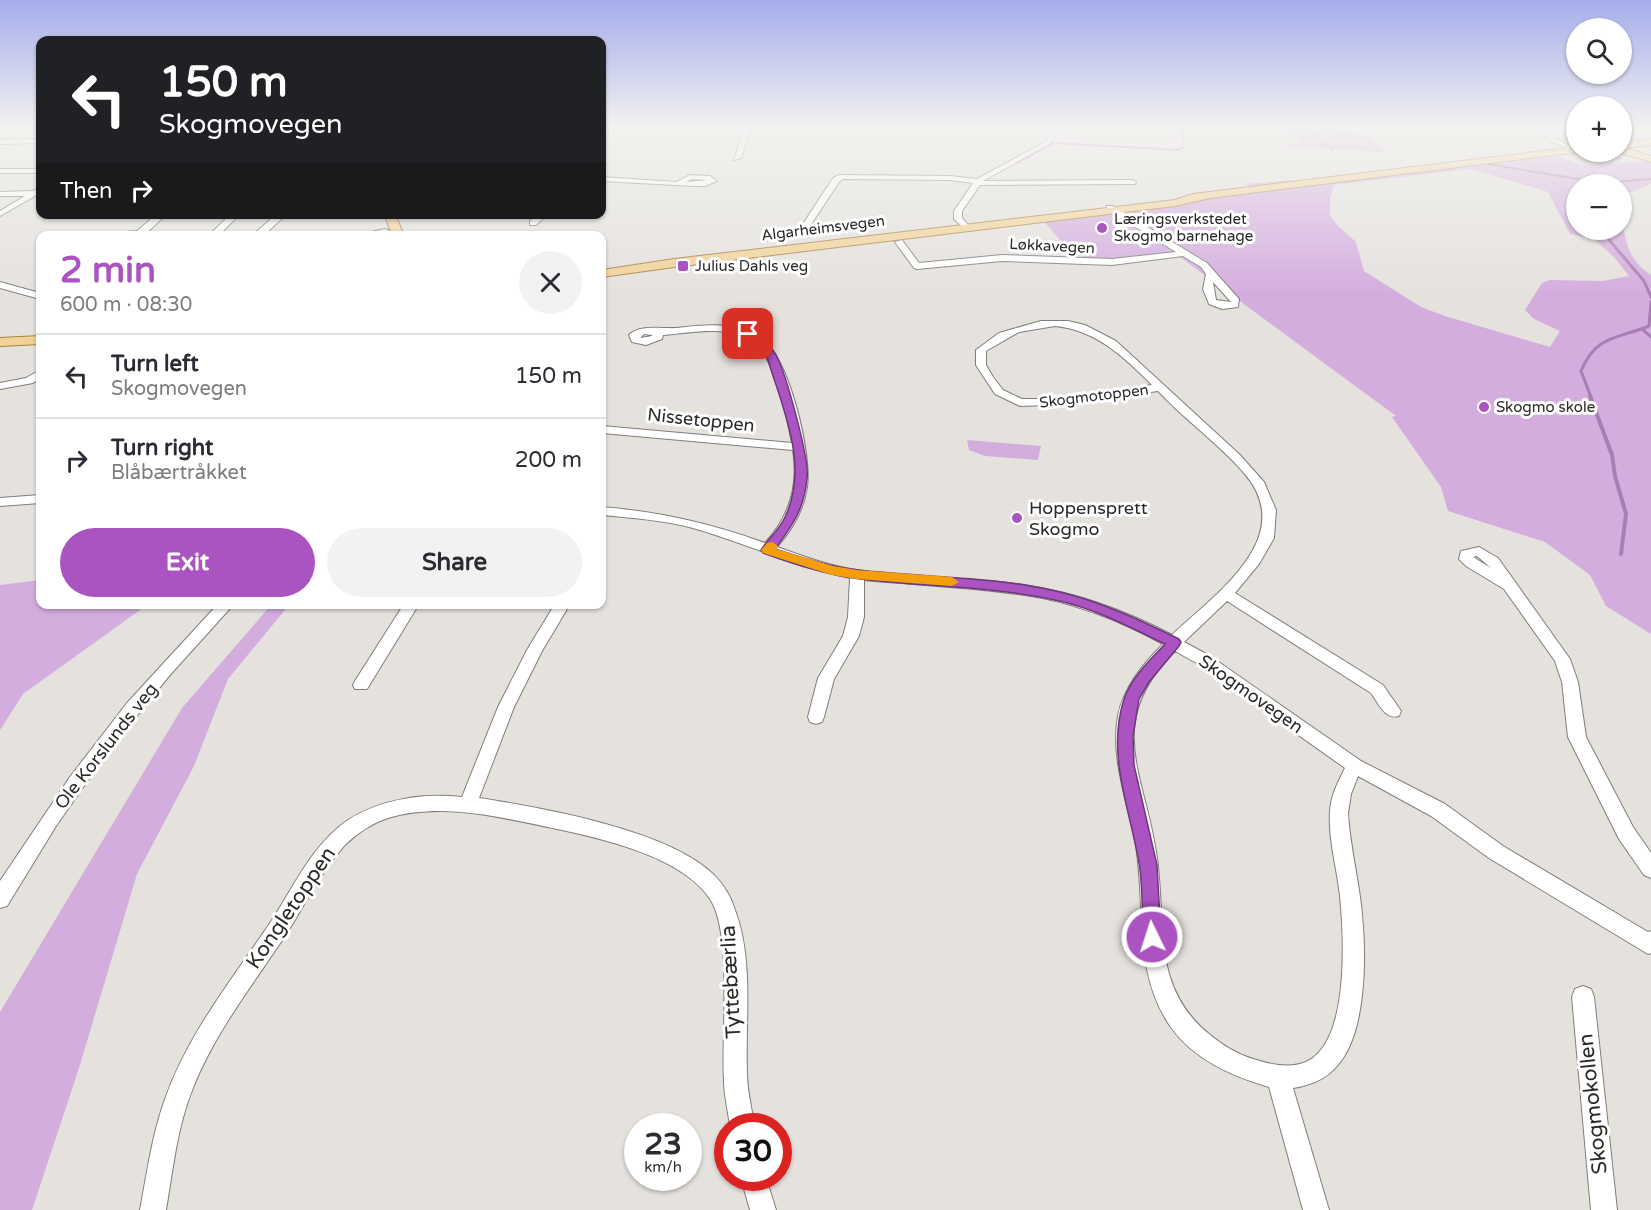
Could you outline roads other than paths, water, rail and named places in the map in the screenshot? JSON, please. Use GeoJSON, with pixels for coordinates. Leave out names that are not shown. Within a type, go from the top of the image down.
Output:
{"type":"FeatureCollection","features":[{"type":"Feature","properties":{"kind":"main road","name":"Algarheimsvegen"},"geometry":{"type":"LineString","coordinates":[[606,272],[1328,181]]}},
{"type":"Feature","properties":{"kind":"main road"},"geometry":{"type":"LineString","coordinates":[[0,342],[36,340]]}},
{"type":"Feature","properties":{"kind":"street"},"geometry":{"type":"LineString","coordinates":[[650,181],[680,183]]}},
{"type":"Feature","properties":{"kind":"street"},"geometry":{"type":"LineString","coordinates":[[807,224],[835,181]]}},
{"type":"Feature","properties":{"kind":"street"},"geometry":{"type":"LineString","coordinates":[[974,181],[1132,182]]}},
{"type":"Feature","properties":{"kind":"street"},"geometry":{"type":"LineString","coordinates":[[966,227],[958,219],[958,211],[978,182]]}},
{"type":"Feature","properties":{"kind":"street"},"geometry":{"type":"LineString","coordinates":[[0,194],[36,192]]}},
{"type":"Feature","properties":{"kind":"street"},"geometry":{"type":"LineString","coordinates":[[0,214],[36,194]]}},
{"type":"Feature","properties":{"kind":"street"},"geometry":{"type":"LineString","coordinates":[[1112,209],[1204,265],[1210,276]]}},
{"type":"Feature","properties":{"kind":"street"},"geometry":{"type":"LineString","coordinates":[[143,231],[157,219]]}},
{"type":"Feature","properties":{"kind":"street"},"geometry":{"type":"LineString","coordinates":[[217,231],[231,219]]}},
{"type":"Feature","properties":{"kind":"street"},"geometry":{"type":"LineString","coordinates":[[265,231],[279,219]]}},
{"type":"Feature","properties":{"kind":"street"},"geometry":{"type":"LineString","coordinates":[[533,224],[538,219]]}},
{"type":"Feature","properties":{"kind":"street","name":"Løkkavegen"},"geometry":{"type":"LineString","coordinates":[[899,242],[916,266],[1002,258],[1112,262],[1186,253]]}},
{"type":"Feature","properties":{"kind":"street"},"geometry":{"type":"LineString","coordinates":[[0,285],[36,292]]}},
{"type":"Feature","properties":{"kind":"street","name":"Skogmotoppen"},"geometry":{"type":"LineString","coordinates":[[1158,388],[1050,402],[1020,403],[999,392],[988,378],[981,365],[981,350],[987,344],[1029,325],[1051,322],[1073,325],[1096,333],[1112,344],[1240,462],[1266,495],[1270,509],[1269,537],[1262,551],[1225,593],[1174,642],[1143,678],[1132,698],[1125,736],[1126,765],[1149,865],[1151,929],[1156,970],[1166,1002],[1198,1041],[1214,1054],[1251,1072],[1278,1077]]}},
{"type":"Feature","properties":{"kind":"street"},"geometry":{"type":"LineString","coordinates":[[657,333],[703,329],[728,330],[748,334],[767,348],[778,371],[797,447],[801,453],[802,477],[791,519],[767,550]]}},
{"type":"Feature","properties":{"kind":"street"},"geometry":{"type":"LineString","coordinates":[[0,386],[29,381],[36,377]]}},
{"type":"Feature","properties":{"kind":"street","name":"Nissetoppen"},"geometry":{"type":"LineString","coordinates":[[606,430],[797,447]]}},
{"type":"Feature","properties":{"kind":"street"},"geometry":{"type":"LineString","coordinates":[[0,502],[36,499]]}},
{"type":"Feature","properties":{"kind":"street","name":"Skogmovegen"},"geometry":{"type":"LineString","coordinates":[[606,512],[674,520],[711,529],[811,565],[857,575],[990,585],[1062,597],[1127,620],[1174,642],[1241,685],[1355,766],[1438,810],[1496,852],[1548,885],[1650,944]]}},
{"type":"Feature","properties":{"kind":"street"},"geometry":{"type":"LineString","coordinates":[[816,717],[826,678],[840,658],[854,627],[857,575]]}},
{"type":"Feature","properties":{"kind":"street"},"geometry":{"type":"LineString","coordinates":[[1509,586],[1562,659],[1570,682],[1577,737],[1626,832],[1651,869]]}},
{"type":"Feature","properties":{"kind":"street"},"geometry":{"type":"LineString","coordinates":[[1225,593],[1377,689],[1393,711]]}},
{"type":"Feature","properties":{"kind":"street","name":"Ole Korslunds veg"},"geometry":{"type":"LineString","coordinates":[[0,899],[59,807],[97,754],[167,669],[222,609]]}},
{"type":"Feature","properties":{"kind":"street"},"geometry":{"type":"LineString","coordinates":[[361,685],[409,609]]}},
{"type":"Feature","properties":{"kind":"street"},"geometry":{"type":"LineString","coordinates":[[468,804],[506,707],[560,609]]}},
{"type":"Feature","properties":{"kind":"street"},"geometry":{"type":"LineString","coordinates":[[1316,1210],[1278,1077],[1297,1077],[1324,1064],[1334,1052],[1349,1006],[1353,926],[1339,812],[1346,783],[1355,766]]}},
{"type":"Feature","properties":{"kind":"street","name":"Kongletoppen"},"geometry":{"type":"LineString","coordinates":[[153,1210],[169,1125],[186,1077],[202,1042],[312,872],[338,839],[358,823],[384,811],[428,802],[468,804]]}},
{"type":"Feature","properties":{"kind":"street","name":"Tyttebærlia"},"geometry":{"type":"LineString","coordinates":[[468,804],[585,826],[621,837],[679,862],[706,879],[718,894],[727,912],[732,938],[735,1077],[740,1113]]}},
{"type":"Feature","properties":{"kind":"street","name":"Skogmokollen"},"geometry":{"type":"LineString","coordinates":[[1582,998],[1604,1210]]}},
{"type":"Feature","properties":{"kind":"street"},"geometry":{"type":"LineString","coordinates":[[758,1191],[763,1210]]}},
{"type":"Feature","properties":{"kind":"waterway"},"geometry":{"type":"LineString","coordinates":[[1593,181],[1621,181]]}},
{"type":"Feature","properties":{"kind":"waterway"},"geometry":{"type":"LineString","coordinates":[[1610,241],[1644,281],[1651,297]]}},
{"type":"Feature","properties":{"kind":"waterway"},"geometry":{"type":"LineString","coordinates":[[1591,397],[1581,371],[1587,359],[1601,344],[1649,326],[1651,302]]}},
{"type":"Feature","properties":{"kind":"waterway"},"geometry":{"type":"LineString","coordinates":[[1642,329],[1651,337]]}},
{"type":"Feature","properties":{"kind":"waterway"},"geometry":{"type":"LineString","coordinates":[[1590,396],[1612,455],[1615,476],[1626,514],[1621,554]]}},
{"type":"Feature","properties":{"kind":"place","name":"Læringsverkstedet Skogmo barnehage"},"geometry":{"type":"Point","coordinates":[1102,228]}},
{"type":"Feature","properties":{"kind":"place","name":"Julius Dahls veg"},"geometry":{"type":"Point","coordinates":[683,266]}},
{"type":"Feature","properties":{"kind":"place","name":"Skogmo skole"},"geometry":{"type":"Point","coordinates":[1484,407]}},
{"type":"Feature","properties":{"kind":"place","name":"Hoppensprett Skogmo"},"geometry":{"type":"Point","coordinates":[1017,518]}}]}
